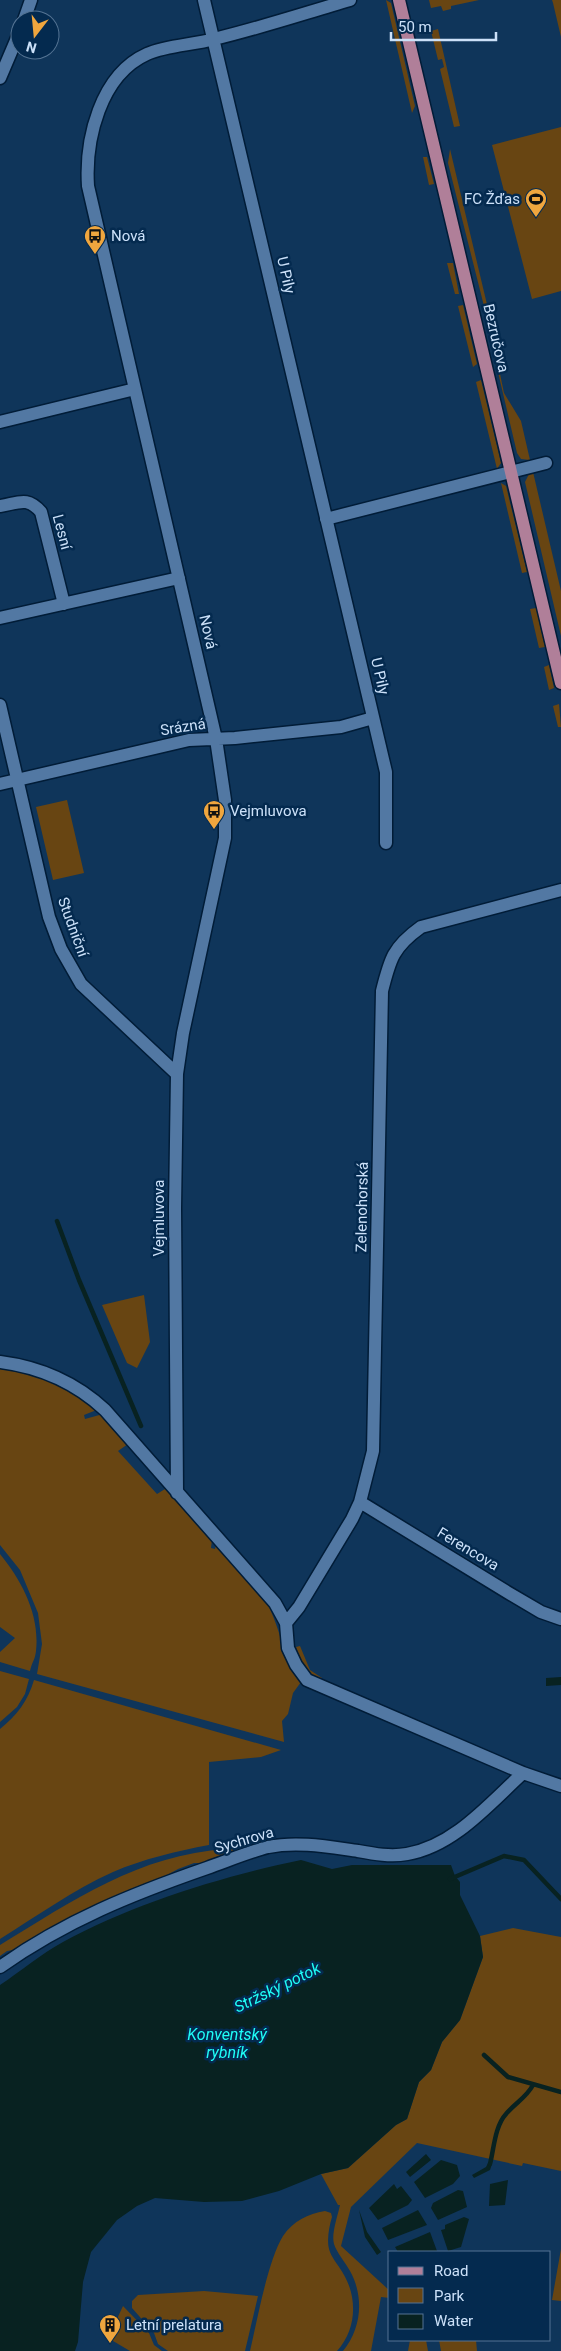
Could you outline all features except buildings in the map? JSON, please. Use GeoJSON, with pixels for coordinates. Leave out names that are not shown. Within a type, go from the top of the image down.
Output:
{"type":"FeatureCollection","features":[{"type":"Feature","properties":{"kind":"main road","name":"Bezručova"},"geometry":{"type":"LineString","coordinates":[[399,0],[561,683]]}},
{"type":"Feature","properties":{"kind":"street","name":"U Pily"},"geometry":{"type":"LineString","coordinates":[[204,0],[386,772],[386,844]]}},
{"type":"Feature","properties":{"kind":"street","name":"Nová"},"geometry":{"type":"LineString","coordinates":[[216,739],[88,186],[87,169],[91,135],[115,81],[128,65],[149,53],[214,39],[350,0]]}},
{"type":"Feature","properties":{"kind":"street"},"geometry":{"type":"LineString","coordinates":[[0,78],[10,54]]}},
{"type":"Feature","properties":{"kind":"street"},"geometry":{"type":"LineString","coordinates":[[0,422],[135,389]]}},
{"type":"Feature","properties":{"kind":"street"},"geometry":{"type":"LineString","coordinates":[[326,519],[546,463]]}},
{"type":"Feature","properties":{"kind":"street","name":"Lesní"},"geometry":{"type":"LineString","coordinates":[[0,506],[27,501],[34,504],[41,512],[64,604]]}},
{"type":"Feature","properties":{"kind":"street"},"geometry":{"type":"LineString","coordinates":[[0,618],[179,578]]}},
{"type":"Feature","properties":{"kind":"street"},"geometry":{"type":"LineString","coordinates":[[0,705],[18,780]]}},
{"type":"Feature","properties":{"kind":"street","name":"Srázná"},"geometry":{"type":"LineString","coordinates":[[0,784],[188,740],[341,727],[373,718]]}},
{"type":"Feature","properties":{"kind":"street","name":"Vejmluvova"},"geometry":{"type":"LineString","coordinates":[[177,1493],[175,1208],[177,1074],[183,1033],[225,838],[225,800],[216,739]]}},
{"type":"Feature","properties":{"kind":"street","name":"Studniční"},"geometry":{"type":"LineString","coordinates":[[18,780],[49,917],[72,972],[92,995],[177,1074]]}},
{"type":"Feature","properties":{"kind":"street","name":"Zelenohorská"},"geometry":{"type":"LineString","coordinates":[[286,1623],[299,1608],[360,1502],[374,1437],[382,991],[390,959],[405,939],[421,927],[561,890]]}},
{"type":"Feature","properties":{"kind":"street"},"geometry":{"type":"LineString","coordinates":[[0,1362],[57,1376],[92,1398],[123,1430],[275,1603],[286,1623],[288,1648],[296,1665],[307,1680],[523,1773],[561,1786]]}},
{"type":"Feature","properties":{"kind":"street","name":"Ferencova"},"geometry":{"type":"LineString","coordinates":[[360,1502],[506,1592],[541,1612],[561,1619]]}},
{"type":"Feature","properties":{"kind":"street","name":"Sychrova"},"geometry":{"type":"LineString","coordinates":[[0,1967],[70,1922],[142,1891],[267,1847],[290,1844],[383,1855],[406,1855],[422,1850],[437,1844],[464,1826],[523,1773]]}},
{"type":"Feature","properties":{"kind":"green space"},"geometry":{"type":"Polygon","coordinates":[[[386,0],[391,3],[415,106],[412,113],[386,0]]]}},
{"type":"Feature","properties":{"kind":"green space"},"geometry":{"type":"Polygon","coordinates":[[[429,0],[479,0],[451,6],[451,9],[443,11],[441,6],[431,8],[429,0]]]}},
{"type":"Feature","properties":{"kind":"green space"},"geometry":{"type":"Polygon","coordinates":[[[552,0],[561,0],[561,37],[553,3],[552,0]]]}},
{"type":"Feature","properties":{"kind":"green space"},"geometry":{"type":"Polygon","coordinates":[[[438,29],[460,126],[454,127],[440,69],[444,67],[442,59],[438,60],[431,31],[438,29]]]}},
{"type":"Feature","properties":{"kind":"green space","name":"FC Žďas"},"geometry":{"type":"Polygon","coordinates":[[[561,127],[561,291],[532,299],[492,145],[561,127]]]}},
{"type":"Feature","properties":{"kind":"green space"},"geometry":{"type":"Polygon","coordinates":[[[450,149],[490,317],[487,318],[448,163],[450,149]]]}},
{"type":"Feature","properties":{"kind":"green space"},"geometry":{"type":"Polygon","coordinates":[[[423,157],[427,157],[434,184],[429,185],[423,157]]]}},
{"type":"Feature","properties":{"kind":"green space"},"geometry":{"type":"Polygon","coordinates":[[[447,263],[453,263],[459,294],[455,294],[447,263]]]}},
{"type":"Feature","properties":{"kind":"green space"},"geometry":{"type":"Polygon","coordinates":[[[463,305],[477,364],[473,367],[458,306],[463,305]]]}},
{"type":"Feature","properties":{"kind":"green space"},"geometry":{"type":"Polygon","coordinates":[[[495,350],[504,393],[521,421],[530,460],[521,459],[517,453],[493,351],[495,350]]]}},
{"type":"Feature","properties":{"kind":"green space"},"geometry":{"type":"Polygon","coordinates":[[[481,380],[501,463],[497,469],[476,382],[481,380]]]}},
{"type":"Feature","properties":{"kind":"green space"},"geometry":{"type":"Polygon","coordinates":[[[533,472],[561,591],[561,636],[525,482],[529,474],[533,472]]]}},
{"type":"Feature","properties":{"kind":"green space"},"geometry":{"type":"Polygon","coordinates":[[[501,483],[506,486],[527,572],[522,573],[501,483]]]}},
{"type":"Feature","properties":{"kind":"green space"},"geometry":{"type":"Polygon","coordinates":[[[536,608],[545,647],[539,648],[530,609],[536,608]]]}},
{"type":"Feature","properties":{"kind":"green space"},"geometry":{"type":"Polygon","coordinates":[[[549,665],[554,688],[549,690],[544,667],[549,665]]]}},
{"type":"Feature","properties":{"kind":"green space"},"geometry":{"type":"Polygon","coordinates":[[[559,704],[561,727],[558,727],[553,706],[559,704]]]}},
{"type":"Feature","properties":{"kind":"green space"},"geometry":{"type":"Polygon","coordinates":[[[67,800],[84,873],[53,880],[36,807],[67,800]]]}},
{"type":"Feature","properties":{"kind":"green space"},"geometry":{"type":"Polygon","coordinates":[[[144,1295],[150,1342],[137,1368],[127,1363],[102,1305],[144,1295]]]}},
{"type":"Feature","properties":{"kind":"green space"},"geometry":{"type":"Polygon","coordinates":[[[0,1369],[40,1378],[76,1394],[99,1409],[84,1415],[85,1419],[103,1414],[128,1444],[118,1451],[157,1494],[165,1489],[212,1540],[211,1548],[215,1549],[216,1544],[264,1598],[290,1664],[301,1682],[293,1693],[288,1714],[282,1721],[284,1742],[37,1674],[42,1644],[38,1613],[20,1570],[0,1545],[0,1369]]]}},
{"type":"Feature","properties":{"kind":"green space"},"geometry":{"type":"Polygon","coordinates":[[[0,1554],[22,1587],[32,1612],[37,1638],[36,1654],[30,1671],[0,1662],[0,1652],[15,1638],[0,1627],[0,1554]]]}},
{"type":"Feature","properties":{"kind":"green space"},"geometry":{"type":"Polygon","coordinates":[[[300,1646],[310,1670],[322,1678],[319,1682],[302,1663],[296,1647],[300,1646]]]}},
{"type":"Feature","properties":{"kind":"green space"},"geometry":{"type":"Polygon","coordinates":[[[0,1671],[29,1679],[25,1694],[17,1707],[0,1722],[0,1671]]]}},
{"type":"Feature","properties":{"kind":"green space"},"geometry":{"type":"Polygon","coordinates":[[[34,1680],[281,1750],[261,1757],[209,1762],[209,1845],[160,1856],[113,1872],[69,1895],[0,1939],[0,1729],[21,1707],[29,1695],[34,1680]]]}},
{"type":"Feature","properties":{"kind":"green space"},"geometry":{"type":"Polygon","coordinates":[[[227,1849],[253,1849],[214,1863],[194,1863],[178,1869],[19,1949],[7,1951],[0,1956],[0,1945],[81,1896],[108,1882],[164,1860],[195,1853],[227,1849]]]}},
{"type":"Feature","properties":{"kind":"green space"},"geometry":{"type":"Polygon","coordinates":[[[513,1928],[561,1937],[561,2171],[523,2163],[522,2166],[417,2143],[351,2207],[341,2246],[388,2289],[388,2298],[381,2297],[371,2351],[343,2351],[354,2332],[359,2312],[359,2301],[350,2271],[333,2240],[340,2205],[338,2205],[321,2174],[348,2168],[396,2125],[407,2119],[419,2082],[431,2070],[442,2042],[460,2020],[483,1957],[480,1936],[513,1928]]]}},
{"type":"Feature","properties":{"kind":"green space"},"geometry":{"type":"Polygon","coordinates":[[[325,2211],[331,2213],[332,2217],[328,2239],[330,2252],[348,2284],[353,2304],[353,2314],[348,2334],[337,2351],[250,2351],[272,2260],[283,2236],[291,2226],[301,2219],[325,2211]]]}},
{"type":"Feature","properties":{"kind":"green space"},"geometry":{"type":"Polygon","coordinates":[[[561,2249],[561,2301],[552,2300],[561,2249]]]}},
{"type":"Feature","properties":{"kind":"green space"},"geometry":{"type":"Polygon","coordinates":[[[204,2291],[258,2296],[245,2351],[168,2351],[158,2344],[154,2333],[132,2308],[132,2301],[138,2295],[204,2291]]]}},
{"type":"Feature","properties":{"kind":"green space"},"geometry":{"type":"Polygon","coordinates":[[[123,2306],[149,2333],[154,2345],[162,2351],[130,2351],[108,2338],[123,2306]]]}},
{"type":"Feature","properties":{"kind":"green space"},"geometry":{"type":"Polygon","coordinates":[[[410,2341],[426,2341],[428,2351],[408,2351],[410,2341]]]}},
{"type":"Feature","properties":{"kind":"green space"},"geometry":{"type":"Polygon","coordinates":[[[439,2341],[476,2341],[477,2351],[441,2351],[439,2341]]]}},
{"type":"Feature","properties":{"kind":"water"},"geometry":{"type":"Polygon","coordinates":[[[561,1677],[561,1685],[546,1686],[546,1678],[561,1677]]]}},
{"type":"Feature","properties":{"kind":"water","name":"Konventský rybník"},"geometry":{"type":"Polygon","coordinates":[[[301,1860],[332,1869],[352,1865],[451,1865],[455,1876],[460,1882],[460,1895],[480,1936],[483,1957],[460,2020],[442,2042],[431,2070],[419,2082],[407,2119],[396,2125],[348,2168],[321,2174],[279,2191],[242,2201],[204,2202],[155,2198],[137,2206],[117,2220],[91,2252],[83,2282],[78,2342],[75,2351],[0,2351],[0,1985],[63,1942],[119,1915],[210,1883],[301,1860]]]}},
{"type":"Feature","properties":{"kind":"water"},"geometry":{"type":"Polygon","coordinates":[[[426,2154],[431,2160],[410,2177],[406,2172],[426,2154]]]}},
{"type":"Feature","properties":{"kind":"water"},"geometry":{"type":"Polygon","coordinates":[[[441,2160],[457,2165],[460,2176],[453,2184],[425,2198],[414,2182],[441,2160]]]}},
{"type":"Feature","properties":{"kind":"water"},"geometry":{"type":"Polygon","coordinates":[[[488,2163],[492,2164],[490,2170],[474,2178],[472,2175],[486,2167],[488,2163]]]}},
{"type":"Feature","properties":{"kind":"water"},"geometry":{"type":"Polygon","coordinates":[[[508,2180],[505,2205],[489,2206],[490,2184],[508,2180]]]}},
{"type":"Feature","properties":{"kind":"water"},"geometry":{"type":"Polygon","coordinates":[[[394,2184],[397,2189],[401,2186],[412,2200],[408,2205],[378,2220],[369,2208],[394,2184]]]}},
{"type":"Feature","properties":{"kind":"water"},"geometry":{"type":"Polygon","coordinates":[[[458,2190],[463,2191],[467,2207],[438,2220],[431,2208],[433,2203],[458,2190]]]}},
{"type":"Feature","properties":{"kind":"water"},"geometry":{"type":"Polygon","coordinates":[[[359,2210],[367,2232],[381,2252],[377,2255],[365,2237],[359,2210]]]}},
{"type":"Feature","properties":{"kind":"water"},"geometry":{"type":"Polygon","coordinates":[[[418,2210],[427,2225],[388,2240],[382,2228],[418,2210]]]}},
{"type":"Feature","properties":{"kind":"water"},"geometry":{"type":"Polygon","coordinates":[[[464,2217],[469,2219],[461,2247],[448,2251],[441,2230],[445,2229],[445,2225],[464,2217]]]}},
{"type":"Feature","properties":{"kind":"water"},"geometry":{"type":"Polygon","coordinates":[[[430,2232],[437,2251],[397,2251],[395,2247],[430,2232]]]}},
{"type":"Feature","properties":{"kind":"waterway"},"geometry":{"type":"LineString","coordinates":[[57,1221],[79,1280],[141,1426]]}},
{"type":"Feature","properties":{"kind":"waterway","name":"Stržský potok"},"geometry":{"type":"LineString","coordinates":[[450,1879],[504,1856],[524,1860],[561,1899]]}},
{"type":"Feature","properties":{"kind":"waterway"},"geometry":{"type":"LineString","coordinates":[[484,2055],[508,2077],[561,2092]]}},
{"type":"Feature","properties":{"kind":"waterway"},"geometry":{"type":"LineString","coordinates":[[490,2164],[497,2131],[502,2119],[533,2085]]}},
{"type":"Feature","properties":{"kind":"place","name":"FC Žďas"},"geometry":{"type":"Point","coordinates":[536,218]}},
{"type":"Feature","properties":{"kind":"place","name":"Nová"},"geometry":{"type":"Point","coordinates":[95,255]}},
{"type":"Feature","properties":{"kind":"place","name":"Vejmluvova"},"geometry":{"type":"Point","coordinates":[214,830]}},
{"type":"Feature","properties":{"kind":"place","name":"Letní prelatura"},"geometry":{"type":"Point","coordinates":[110,2344]}}]}
